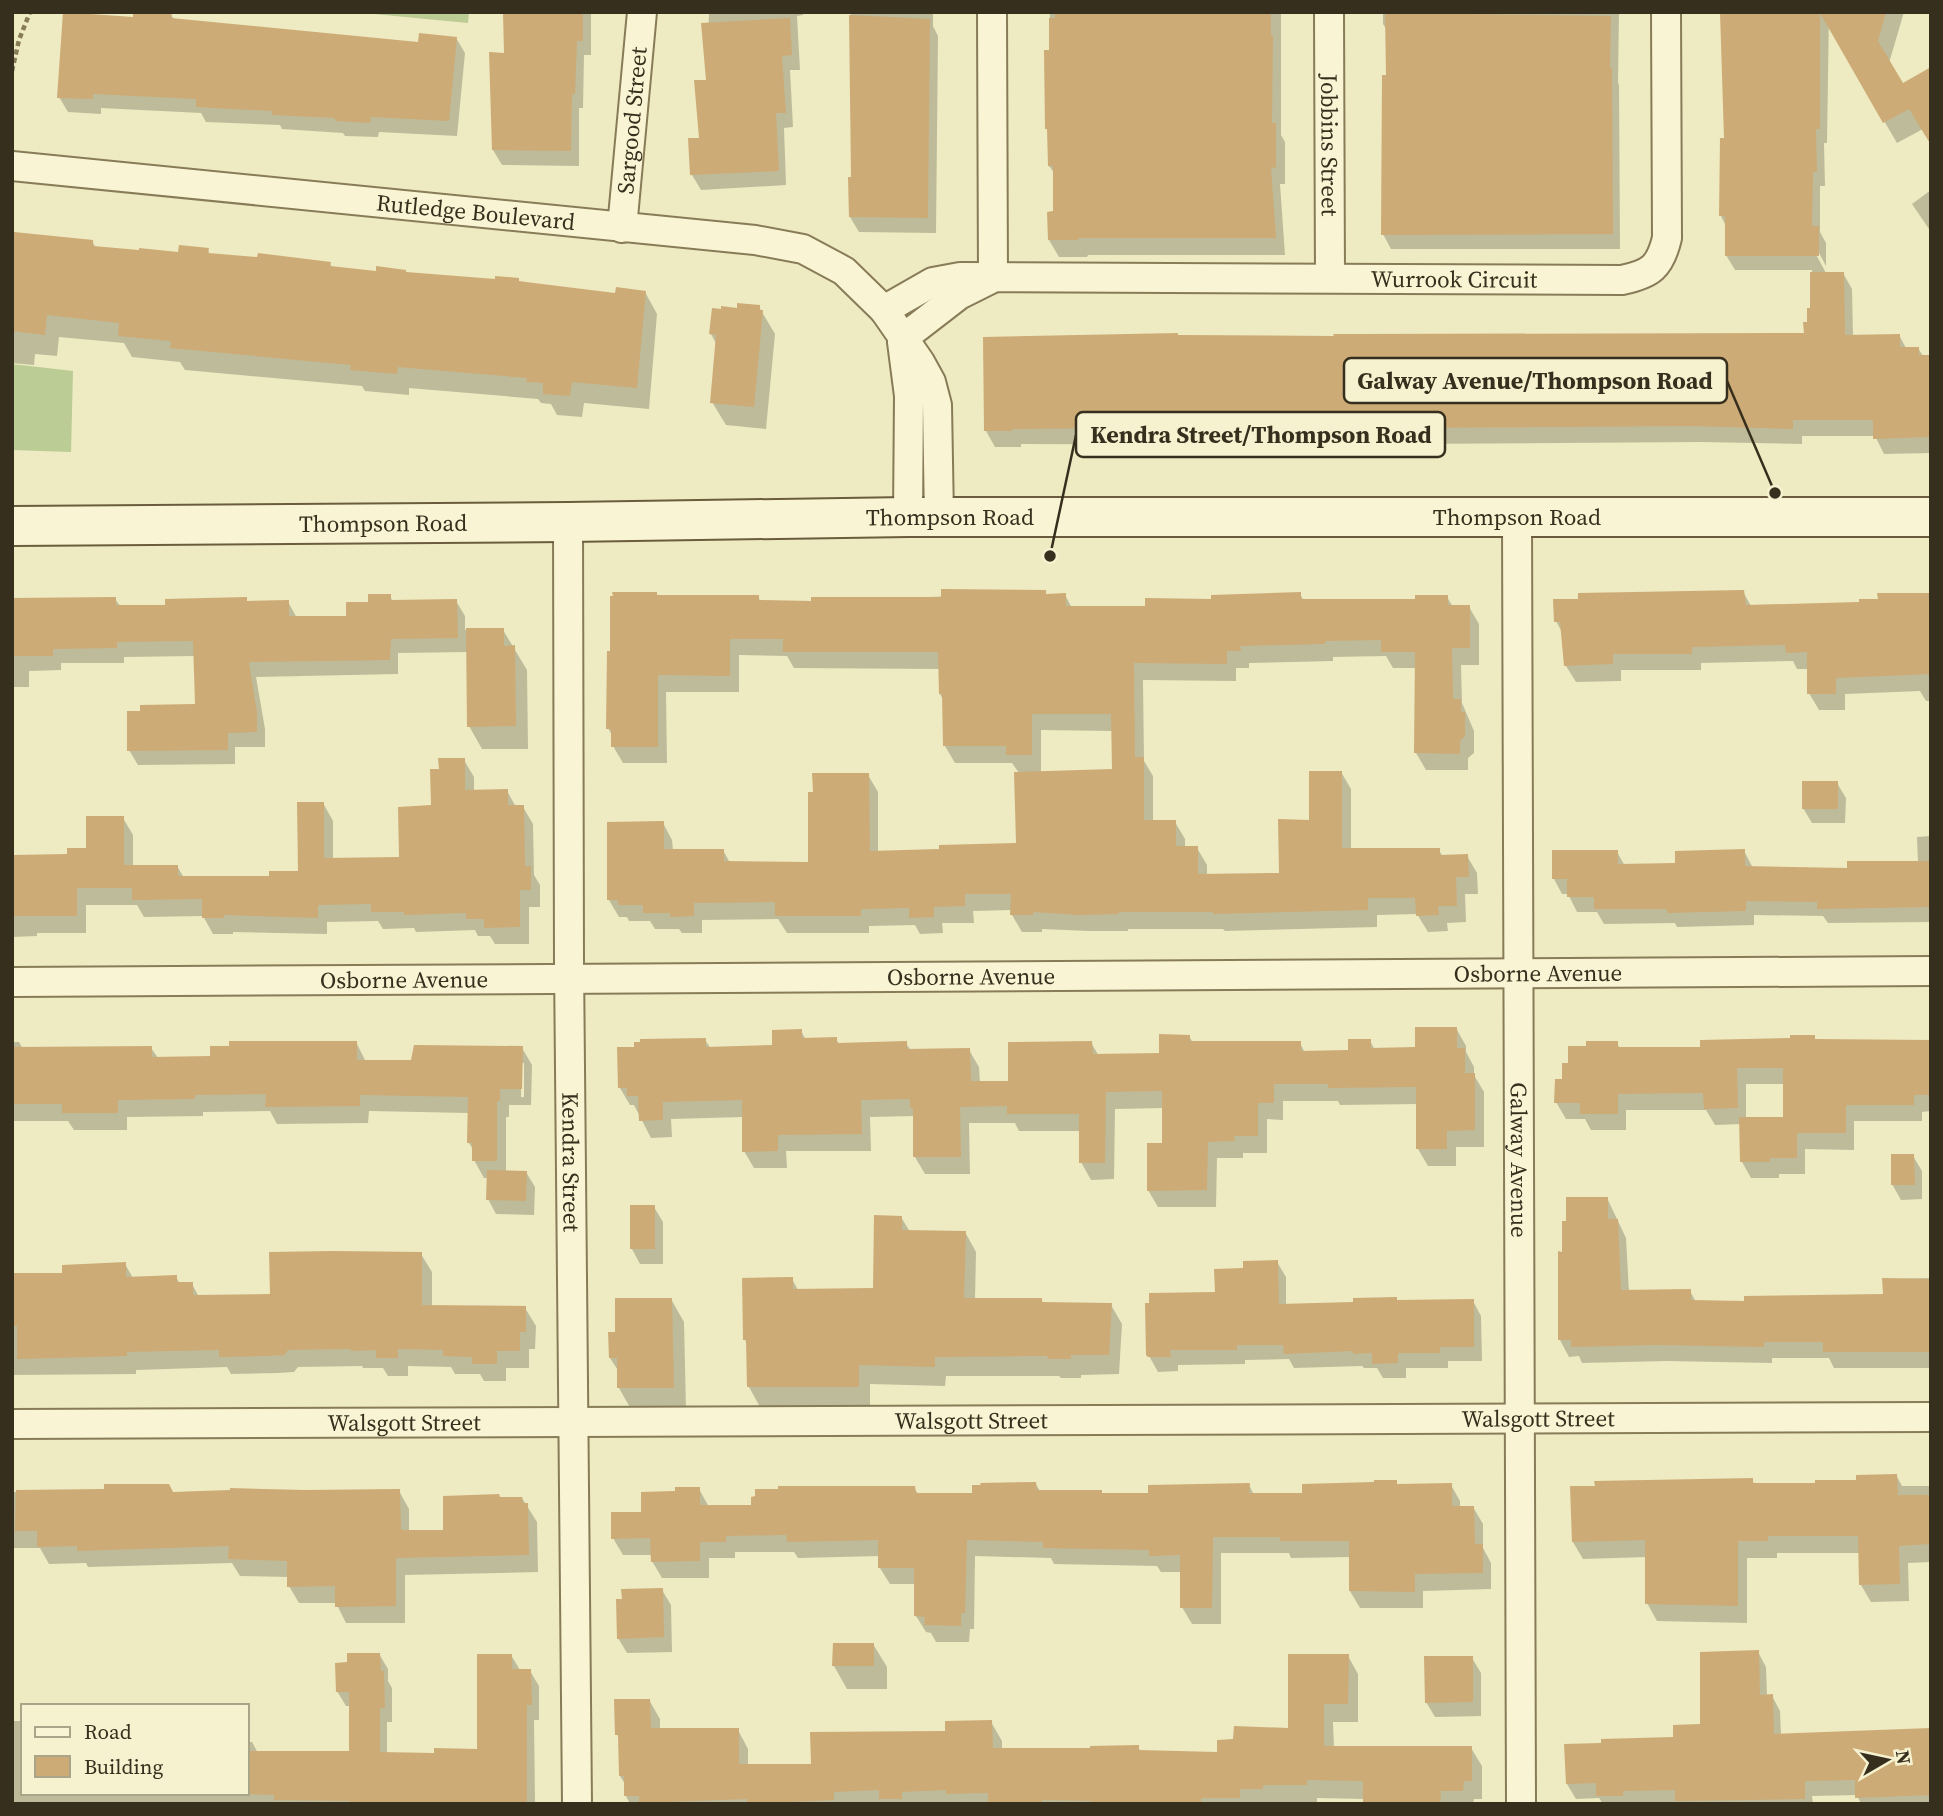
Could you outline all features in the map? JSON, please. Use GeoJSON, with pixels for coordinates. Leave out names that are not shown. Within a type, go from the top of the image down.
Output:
{"type":"FeatureCollection","features":[{"type":"Feature","properties":{"kind":"main road","name":"Thompson Road"},"geometry":{"type":"LineString","coordinates":[[12,526],[923,517],[1931,517]]}},
{"type":"Feature","properties":{"kind":"street","name":"Sargood Street"},"geometry":{"type":"LineString","coordinates":[[622,228],[642,12]]}},
{"type":"Feature","properties":{"kind":"street"},"geometry":{"type":"LineString","coordinates":[[992,12],[993,278]]}},
{"type":"Feature","properties":{"kind":"street","name":"Jobbins Street"},"geometry":{"type":"LineString","coordinates":[[1329,12],[1330,278]]}},
{"type":"Feature","properties":{"kind":"street","name":"Wurrook Circuit"},"geometry":{"type":"LineString","coordinates":[[884,310],[941,280],[960,277],[1622,280],[1640,276],[1654,269],[1663,255],[1667,238],[1666,12]]}},
{"type":"Feature","properties":{"kind":"street","name":"Rutledge Boulevard"},"geometry":{"type":"LineString","coordinates":[[12,166],[755,240],[803,249],[844,271],[884,310],[902,339],[923,517]]}},
{"type":"Feature","properties":{"kind":"street","name":"Wurrook Circuit"},"geometry":{"type":"LineString","coordinates":[[902,339],[960,295],[993,278]]}},
{"type":"Feature","properties":{"kind":"street","name":"Galway Avenue"},"geometry":{"type":"LineString","coordinates":[[1517,518],[1521,1804]]}},
{"type":"Feature","properties":{"kind":"street","name":"Kendra Street"},"geometry":{"type":"LineString","coordinates":[[568,522],[572,1422],[577,1804]]}},
{"type":"Feature","properties":{"kind":"street","name":"Osborne Avenue"},"geometry":{"type":"LineString","coordinates":[[12,982],[1931,971]]}},
{"type":"Feature","properties":{"kind":"street","name":"Walsgott Street"},"geometry":{"type":"LineString","coordinates":[[12,1424],[1931,1417]]}},
{"type":"Feature","properties":{"kind":"path"},"geometry":{"type":"LineString","coordinates":[[12,71],[19,40],[30,12]]}},
{"type":"Feature","properties":{"kind":"green space"},"geometry":{"type":"Polygon","coordinates":[[[353,12],[469,12],[468,23],[353,12]]]}},
{"type":"Feature","properties":{"kind":"green space"},"geometry":{"type":"Polygon","coordinates":[[[12,364],[73,371],[71,452],[12,450],[12,364]]]}},
{"type":"Feature","properties":{"kind":"building"},"geometry":{"type":"Polygon","coordinates":[[[63,12],[133,17],[133,12],[172,12],[171,18],[418,42],[419,33],[457,37],[449,121],[371,117],[370,123],[335,121],[335,118],[272,115],[272,111],[196,107],[196,99],[93,94],[93,99],[57,98],[63,12]]]}},
{"type":"Feature","properties":{"kind":"building"},"geometry":{"type":"Polygon","coordinates":[[[503,12],[583,12],[583,41],[577,41],[575,94],[572,94],[571,151],[492,150],[489,52],[504,53],[503,12]]]}},
{"type":"Feature","properties":{"kind":"building"},"geometry":{"type":"Polygon","coordinates":[[[1055,12],[1271,12],[1272,123],[1276,123],[1276,168],[1271,167],[1276,238],[1048,240],[1047,212],[1053,211],[1053,166],[1048,166],[1045,129],[1044,50],[1049,50],[1049,18],[1055,18],[1055,12]]]}},
{"type":"Feature","properties":{"kind":"building"},"geometry":{"type":"Polygon","coordinates":[[[1720,12],[1886,12],[1878,41],[1903,83],[1931,67],[1931,145],[1909,109],[1883,123],[1820,13],[1820,129],[1816,129],[1817,172],[1813,172],[1812,226],[1819,226],[1819,256],[1725,256],[1725,216],[1719,216],[1720,138],[1724,138],[1720,12]]]}},
{"type":"Feature","properties":{"kind":"building"},"geometry":{"type":"Polygon","coordinates":[[[1385,13],[1611,16],[1613,234],[1381,235],[1382,75],[1386,75],[1385,13]]]}},
{"type":"Feature","properties":{"kind":"building"},"geometry":{"type":"Polygon","coordinates":[[[849,15],[930,19],[928,218],[849,217],[849,15]]]}},
{"type":"Feature","properties":{"kind":"building"},"geometry":{"type":"Polygon","coordinates":[[[790,18],[792,55],[782,56],[786,113],[776,113],[779,171],[690,175],[688,138],[699,138],[694,80],[706,80],[701,23],[790,18]]]}},
{"type":"Feature","properties":{"kind":"building"},"geometry":{"type":"Polygon","coordinates":[[[14,232],[93,240],[93,246],[178,252],[179,245],[209,248],[208,253],[257,257],[258,253],[331,262],[330,266],[376,271],[376,266],[406,272],[495,279],[495,276],[519,278],[519,281],[615,293],[616,287],[646,291],[637,388],[572,382],[570,396],[543,394],[543,383],[526,382],[527,378],[398,367],[397,374],[350,370],[351,365],[170,348],[171,341],[118,336],[119,323],[47,315],[45,335],[12,331],[14,232]]]}},
{"type":"Feature","properties":{"kind":"building"},"geometry":{"type":"Polygon","coordinates":[[[1810,272],[1844,272],[1845,335],[1900,334],[1900,347],[1919,347],[1919,355],[1931,355],[1931,437],[1873,439],[1873,420],[1793,420],[1793,429],[1691,426],[1399,428],[1399,437],[1289,439],[1289,430],[1201,427],[984,431],[983,337],[1178,333],[1334,336],[1333,334],[1804,333],[1803,322],[1807,322],[1807,308],[1810,308],[1810,272]]]}},
{"type":"Feature","properties":{"kind":"building"},"geometry":{"type":"Polygon","coordinates":[[[737,303],[760,305],[760,310],[763,310],[754,407],[710,403],[716,335],[709,334],[712,308],[737,308],[737,303]]]}},
{"type":"Feature","properties":{"kind":"building"},"geometry":{"type":"Polygon","coordinates":[[[941,589],[1046,590],[1046,594],[1066,593],[1066,606],[1145,606],[1145,598],[1211,599],[1211,595],[1301,592],[1301,599],[1415,599],[1415,595],[1448,595],[1448,605],[1470,605],[1470,648],[1452,648],[1453,699],[1461,699],[1461,712],[1465,712],[1465,736],[1460,741],[1460,754],[1414,753],[1415,652],[1381,652],[1381,640],[1240,646],[1241,651],[1227,651],[1227,664],[1134,663],[1135,757],[1144,757],[1144,820],[1176,820],[1176,846],[1198,846],[1198,874],[1279,873],[1278,819],[1309,820],[1309,771],[1342,771],[1342,848],[1440,848],[1440,855],[1468,854],[1469,877],[1456,877],[1457,906],[1438,906],[1439,915],[1416,916],[1415,898],[1368,898],[1368,910],[1213,914],[1119,912],[1078,915],[1033,912],[1033,915],[1010,915],[1011,894],[965,894],[965,906],[934,907],[934,917],[909,918],[909,908],[861,909],[861,916],[775,916],[775,902],[694,903],[694,916],[670,917],[670,913],[643,913],[643,905],[618,905],[618,900],[607,900],[607,822],[664,821],[664,849],[724,849],[724,861],[808,862],[808,792],[813,792],[812,773],[869,773],[870,851],[939,849],[939,845],[1016,843],[1014,772],[1112,769],[1111,714],[1032,714],[1032,755],[1006,755],[1006,746],[943,746],[938,652],[783,652],[783,639],[730,639],[730,676],[658,675],[658,747],[611,747],[611,729],[606,729],[607,651],[610,651],[612,592],[759,595],[759,600],[811,601],[811,597],[941,597],[941,589]]]}},
{"type":"Feature","properties":{"kind":"building"},"geometry":{"type":"Polygon","coordinates":[[[1744,590],[1746,605],[1859,602],[1859,599],[1878,599],[1877,593],[1931,593],[1931,674],[1836,678],[1836,694],[1807,694],[1807,652],[1786,653],[1785,645],[1692,647],[1692,654],[1613,654],[1613,664],[1564,666],[1560,622],[1554,622],[1553,599],[1578,599],[1578,593],[1744,590]]]}},
{"type":"Feature","properties":{"kind":"building"},"geometry":{"type":"Polygon","coordinates":[[[368,594],[391,594],[391,600],[457,599],[458,638],[391,639],[390,660],[249,662],[257,713],[257,732],[228,733],[228,750],[127,751],[127,711],[140,711],[140,705],[195,704],[193,641],[117,642],[117,648],[53,649],[53,656],[12,656],[12,598],[116,597],[116,605],[165,605],[165,599],[247,597],[247,601],[289,600],[289,616],[346,616],[346,602],[368,602],[368,594]]]}},
{"type":"Feature","properties":{"kind":"building"},"geometry":{"type":"Polygon","coordinates":[[[466,628],[504,628],[504,646],[515,645],[516,726],[467,727],[466,628]]]}},
{"type":"Feature","properties":{"kind":"building"},"geometry":{"type":"Polygon","coordinates":[[[438,758],[465,758],[465,790],[508,789],[508,805],[524,805],[525,866],[531,866],[531,890],[520,890],[520,927],[484,928],[484,919],[466,919],[466,913],[404,915],[404,912],[371,912],[371,904],[318,905],[318,918],[224,915],[224,918],[202,918],[202,899],[132,900],[132,888],[77,888],[77,916],[12,916],[12,855],[67,854],[67,848],[86,848],[86,816],[124,816],[124,865],[178,865],[178,876],[269,876],[269,871],[298,871],[297,802],[324,802],[324,858],[399,857],[398,807],[431,805],[430,769],[439,769],[438,758]]]}},
{"type":"Feature","properties":{"kind":"building"},"geometry":{"type":"Polygon","coordinates":[[[1802,781],[1838,781],[1838,809],[1802,809],[1802,781]]]}},
{"type":"Feature","properties":{"kind":"building"},"geometry":{"type":"Polygon","coordinates":[[[1745,849],[1745,866],[1847,868],[1847,861],[1931,861],[1931,907],[1817,909],[1817,902],[1746,901],[1746,911],[1667,913],[1667,909],[1594,909],[1594,897],[1567,897],[1567,879],[1552,879],[1552,850],[1618,850],[1618,864],[1675,863],[1675,851],[1745,849]]]}},
{"type":"Feature","properties":{"kind":"building"},"geometry":{"type":"Polygon","coordinates":[[[1415,1027],[1457,1027],[1457,1048],[1465,1048],[1465,1073],[1475,1073],[1475,1130],[1447,1131],[1447,1149],[1416,1149],[1416,1087],[1328,1088],[1328,1084],[1274,1084],[1274,1103],[1258,1103],[1258,1136],[1234,1136],[1235,1141],[1208,1142],[1207,1190],[1147,1191],[1147,1143],[1162,1143],[1162,1091],[1106,1092],[1105,1163],[1079,1163],[1079,1114],[1007,1114],[1007,1106],[960,1107],[961,1157],[913,1157],[913,1108],[910,1108],[910,1099],[861,1100],[862,1134],[778,1135],[778,1151],[742,1152],[742,1100],[663,1102],[663,1120],[639,1121],[638,1096],[627,1096],[627,1088],[618,1088],[617,1047],[634,1047],[634,1042],[640,1042],[640,1039],[706,1038],[706,1047],[772,1045],[772,1030],[802,1029],[802,1038],[837,1037],[837,1043],[907,1041],[907,1049],[970,1048],[971,1081],[1008,1081],[1008,1042],[1092,1041],[1093,1054],[1159,1053],[1159,1034],[1190,1035],[1190,1041],[1301,1041],[1301,1051],[1348,1050],[1348,1039],[1371,1039],[1371,1048],[1415,1047],[1415,1027]]]}},
{"type":"Feature","properties":{"kind":"building"},"geometry":{"type":"Polygon","coordinates":[[[1790,1035],[1815,1035],[1815,1039],[1931,1040],[1931,1095],[1914,1095],[1914,1105],[1846,1105],[1846,1133],[1797,1133],[1797,1158],[1770,1158],[1770,1162],[1740,1162],[1739,1117],[1783,1117],[1783,1068],[1737,1068],[1738,1108],[1704,1109],[1703,1093],[1618,1094],[1618,1114],[1580,1114],[1580,1103],[1554,1103],[1555,1079],[1562,1079],[1562,1063],[1568,1063],[1568,1046],[1586,1046],[1586,1041],[1618,1041],[1618,1047],[1700,1047],[1700,1040],[1790,1038],[1790,1035]]]}},
{"type":"Feature","properties":{"kind":"building"},"geometry":{"type":"Polygon","coordinates":[[[229,1041],[357,1041],[357,1060],[411,1060],[414,1045],[523,1046],[522,1089],[500,1089],[500,1101],[497,1101],[497,1161],[472,1161],[472,1143],[467,1143],[468,1097],[360,1095],[360,1106],[265,1107],[266,1094],[195,1095],[195,1099],[118,1100],[118,1113],[62,1113],[62,1104],[12,1104],[12,1047],[152,1046],[152,1057],[210,1056],[210,1046],[229,1046],[229,1041]]]}},
{"type":"Feature","properties":{"kind":"building"},"geometry":{"type":"Polygon","coordinates":[[[1891,1154],[1914,1154],[1915,1185],[1891,1185],[1891,1154]]]}},
{"type":"Feature","properties":{"kind":"building"},"geometry":{"type":"Polygon","coordinates":[[[487,1170],[527,1171],[526,1201],[486,1200],[487,1170]]]}},
{"type":"Feature","properties":{"kind":"building"},"geometry":{"type":"Polygon","coordinates":[[[1566,1197],[1608,1197],[1608,1219],[1618,1219],[1621,1290],[1691,1289],[1691,1300],[1744,1301],[1744,1296],[1883,1294],[1882,1278],[1931,1279],[1931,1352],[1823,1352],[1823,1342],[1764,1342],[1764,1347],[1571,1347],[1571,1340],[1558,1340],[1558,1251],[1562,1252],[1562,1221],[1566,1221],[1566,1197]]]}},
{"type":"Feature","properties":{"kind":"building"},"geometry":{"type":"Polygon","coordinates":[[[630,1205],[655,1205],[655,1249],[630,1249],[630,1205]]]}},
{"type":"Feature","properties":{"kind":"building"},"geometry":{"type":"Polygon","coordinates":[[[874,1215],[902,1216],[902,1230],[966,1231],[964,1298],[1042,1298],[1042,1302],[1112,1303],[1109,1355],[1071,1355],[1071,1359],[1048,1359],[1047,1356],[935,1357],[935,1367],[859,1365],[859,1387],[747,1387],[742,1278],[793,1277],[793,1289],[873,1288],[874,1215]]]}},
{"type":"Feature","properties":{"kind":"building"},"geometry":{"type":"Polygon","coordinates":[[[269,1252],[422,1252],[422,1305],[526,1306],[526,1332],[520,1332],[520,1351],[497,1351],[497,1364],[472,1364],[472,1357],[443,1356],[443,1350],[398,1349],[398,1358],[376,1358],[376,1350],[351,1349],[288,1350],[284,1355],[267,1356],[219,1357],[219,1350],[17,1359],[17,1326],[12,1326],[12,1273],[62,1273],[62,1265],[126,1262],[126,1277],[177,1275],[177,1282],[193,1282],[193,1295],[270,1294],[269,1252]]]}},
{"type":"Feature","properties":{"kind":"building"},"geometry":{"type":"Polygon","coordinates":[[[1278,1260],[1279,1304],[1353,1302],[1353,1298],[1474,1299],[1474,1347],[1440,1347],[1440,1353],[1398,1353],[1398,1363],[1372,1364],[1372,1353],[1353,1354],[1353,1351],[1284,1354],[1283,1345],[1237,1345],[1237,1350],[1170,1350],[1171,1357],[1146,1355],[1145,1303],[1149,1303],[1149,1293],[1215,1292],[1214,1269],[1243,1268],[1243,1261],[1278,1260]]]}},
{"type":"Feature","properties":{"kind":"building"},"geometry":{"type":"Polygon","coordinates":[[[615,1298],[672,1298],[674,1388],[617,1388],[617,1358],[609,1358],[608,1332],[615,1332],[615,1298]]]}},
{"type":"Feature","properties":{"kind":"building"},"geometry":{"type":"Polygon","coordinates":[[[1897,1474],[1898,1495],[1931,1495],[1931,1544],[1899,1546],[1900,1584],[1859,1585],[1858,1536],[1768,1536],[1768,1541],[1738,1541],[1738,1606],[1645,1604],[1645,1540],[1572,1542],[1570,1486],[1595,1486],[1594,1481],[1753,1478],[1753,1483],[1815,1483],[1815,1480],[1856,1480],[1856,1475],[1897,1474]]]}},
{"type":"Feature","properties":{"kind":"building"},"geometry":{"type":"Polygon","coordinates":[[[1397,1480],[1397,1484],[1452,1483],[1452,1506],[1474,1506],[1475,1544],[1483,1544],[1483,1573],[1415,1574],[1415,1592],[1349,1591],[1349,1541],[1213,1537],[1212,1608],[1180,1608],[1180,1555],[1149,1556],[1149,1550],[1043,1548],[1043,1542],[967,1540],[965,1613],[961,1613],[961,1626],[924,1625],[925,1617],[914,1616],[914,1568],[878,1568],[878,1540],[787,1542],[786,1535],[726,1536],[726,1542],[700,1542],[700,1561],[651,1562],[650,1538],[611,1539],[611,1512],[641,1512],[641,1492],[675,1491],[675,1487],[700,1487],[700,1505],[751,1505],[755,1489],[778,1489],[778,1486],[915,1486],[916,1493],[972,1493],[972,1485],[981,1485],[980,1483],[1036,1482],[1037,1490],[1148,1493],[1148,1485],[1250,1483],[1249,1493],[1302,1493],[1302,1484],[1397,1480]]]}},
{"type":"Feature","properties":{"kind":"building"},"geometry":{"type":"Polygon","coordinates":[[[104,1484],[169,1484],[173,1492],[230,1488],[400,1489],[401,1530],[443,1530],[443,1496],[499,1494],[500,1497],[522,1497],[523,1503],[528,1503],[529,1555],[396,1558],[396,1606],[335,1607],[335,1586],[287,1587],[287,1561],[228,1559],[229,1546],[77,1551],[77,1546],[37,1547],[37,1531],[15,1531],[16,1490],[104,1489],[104,1484]]]}},
{"type":"Feature","properties":{"kind":"building"},"geometry":{"type":"Polygon","coordinates":[[[663,1588],[664,1637],[617,1639],[616,1599],[622,1599],[621,1589],[663,1588]]]}},
{"type":"Feature","properties":{"kind":"building"},"geometry":{"type":"Polygon","coordinates":[[[833,1643],[874,1643],[874,1666],[832,1666],[833,1643]]]}},
{"type":"Feature","properties":{"kind":"building"},"geometry":{"type":"Polygon","coordinates":[[[1759,1650],[1760,1695],[1773,1694],[1774,1734],[1931,1728],[1931,1795],[1855,1798],[1855,1780],[1805,1781],[1805,1799],[1675,1801],[1675,1790],[1623,1791],[1623,1796],[1596,1796],[1596,1783],[1566,1784],[1564,1744],[1601,1743],[1601,1739],[1673,1737],[1673,1725],[1700,1724],[1700,1652],[1759,1650]]]}},
{"type":"Feature","properties":{"kind":"building"},"geometry":{"type":"Polygon","coordinates":[[[347,1653],[380,1653],[381,1671],[384,1671],[385,1708],[380,1708],[380,1752],[434,1753],[434,1748],[477,1749],[477,1654],[512,1654],[512,1669],[531,1669],[532,1705],[527,1705],[527,1804],[350,1804],[350,1801],[274,1800],[274,1795],[248,1794],[248,1751],[349,1751],[349,1692],[336,1692],[335,1663],[347,1662],[347,1653]]]}},
{"type":"Feature","properties":{"kind":"building"},"geometry":{"type":"Polygon","coordinates":[[[1288,1654],[1349,1654],[1348,1704],[1324,1704],[1324,1746],[1472,1746],[1472,1781],[1464,1781],[1463,1791],[1441,1791],[1440,1803],[1414,1804],[1363,1804],[1363,1781],[1307,1780],[1307,1785],[1263,1785],[1263,1789],[1240,1789],[1240,1798],[1201,1798],[1201,1802],[988,1802],[988,1793],[946,1794],[946,1790],[902,1792],[902,1799],[879,1799],[879,1790],[834,1792],[834,1800],[747,1804],[747,1799],[639,1803],[639,1796],[624,1796],[624,1776],[619,1776],[614,1699],[650,1699],[651,1728],[739,1728],[739,1764],[811,1764],[810,1732],[945,1731],[945,1721],[992,1720],[993,1748],[1139,1745],[1139,1750],[1217,1752],[1217,1740],[1233,1739],[1234,1726],[1288,1728],[1288,1654]]]}},
{"type":"Feature","properties":{"kind":"building"},"geometry":{"type":"Polygon","coordinates":[[[1424,1656],[1473,1656],[1473,1702],[1425,1703],[1424,1656]]]}},
{"type":"Feature","properties":{"kind":"place","name":"Galway Avenue/Thompson Road"},"geometry":{"type":"Point","coordinates":[1775,493]}},
{"type":"Feature","properties":{"kind":"place","name":"Kendra Street/Thompson Road"},"geometry":{"type":"Point","coordinates":[1050,556]}}]}
